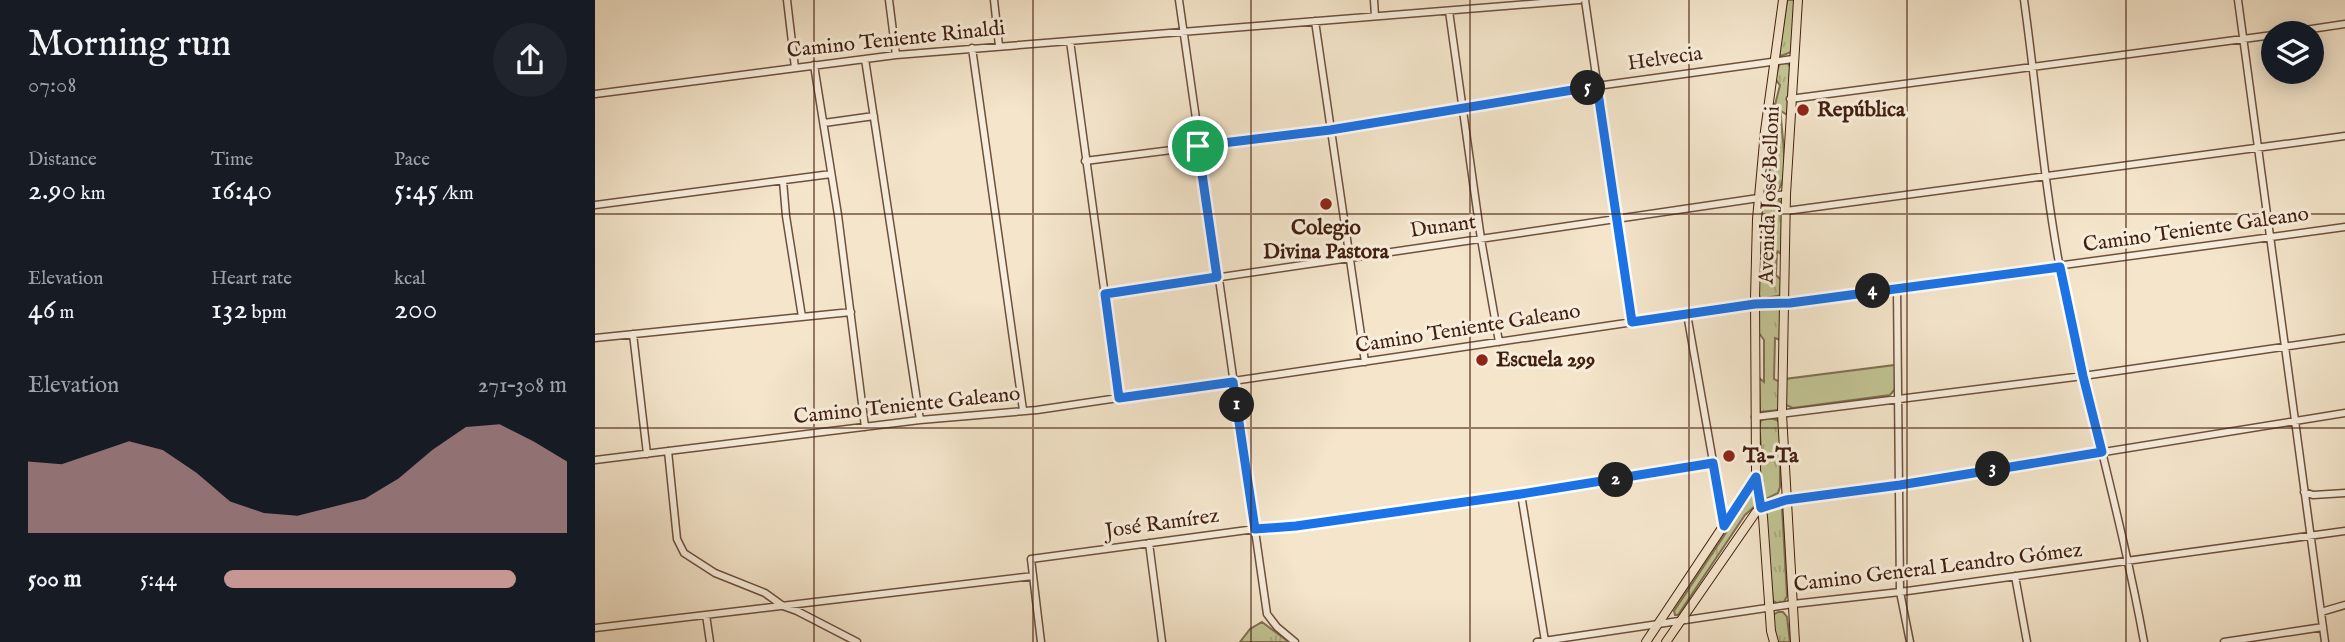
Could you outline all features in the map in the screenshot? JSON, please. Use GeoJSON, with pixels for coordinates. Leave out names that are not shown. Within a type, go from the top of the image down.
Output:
{"type":"FeatureCollection","features":[{"type":"Feature","properties":{"kind":"main road","name":"Avenida José Belloni"},"geometry":{"type":"LineString","coordinates":[[1772,639],[1756,477],[1755,304],[1759,198],[1783,0]]}},
{"type":"Feature","properties":{"kind":"main road","name":"Avenida José Belloni"},"geometry":{"type":"LineString","coordinates":[[1795,642],[1782,414],[1786,194],[1798,0]]}},
{"type":"Feature","properties":{"kind":"main road"},"geometry":{"type":"LineString","coordinates":[[1646,642],[1756,477]]}},
{"type":"Feature","properties":{"kind":"main road"},"geometry":{"type":"LineString","coordinates":[[1666,642],[1746,524],[1761,508],[1786,500]]}},
{"type":"Feature","properties":{"kind":"street"},"geometry":{"type":"LineString","coordinates":[[786,0],[796,68]]}},
{"type":"Feature","properties":{"kind":"street"},"geometry":{"type":"LineString","coordinates":[[889,0],[896,55]]}},
{"type":"Feature","properties":{"kind":"street"},"geometry":{"type":"LineString","coordinates":[[994,0],[999,46]]}},
{"type":"Feature","properties":{"kind":"street"},"geometry":{"type":"LineString","coordinates":[[1178,0],[1268,618],[1295,642]]}},
{"type":"Feature","properties":{"kind":"street"},"geometry":{"type":"LineString","coordinates":[[1374,0],[1375,16]]}},
{"type":"Feature","properties":{"kind":"street","name":"Camino Teniente Rinaldi"},"geometry":{"type":"LineString","coordinates":[[595,94],[896,55],[1579,0]]}},
{"type":"Feature","properties":{"kind":"street"},"geometry":{"type":"LineString","coordinates":[[1585,0],[1632,322]]}},
{"type":"Feature","properties":{"kind":"street"},"geometry":{"type":"LineString","coordinates":[[2024,0],[2060,267],[2083,376],[2129,561],[2144,642]]}},
{"type":"Feature","properties":{"kind":"street"},"geometry":{"type":"LineString","coordinates":[[2238,0],[2325,642]]}},
{"type":"Feature","properties":{"kind":"street"},"geometry":{"type":"LineString","coordinates":[[1448,10],[1481,239],[1499,342]]}},
{"type":"Feature","properties":{"kind":"street"},"geometry":{"type":"LineString","coordinates":[[1315,21],[1366,362]]}},
{"type":"Feature","properties":{"kind":"street"},"geometry":{"type":"LineString","coordinates":[[2324,27],[2345,24]]}},
{"type":"Feature","properties":{"kind":"street"},"geometry":{"type":"LineString","coordinates":[[1790,99],[2261,37]]}},
{"type":"Feature","properties":{"kind":"street"},"geometry":{"type":"LineString","coordinates":[[1070,41],[1119,398]]}},
{"type":"Feature","properties":{"kind":"street"},"geometry":{"type":"LineString","coordinates":[[972,48],[1023,410]]}},
{"type":"Feature","properties":{"kind":"street"},"geometry":{"type":"LineString","coordinates":[[865,59],[920,420]]}},
{"type":"Feature","properties":{"kind":"street","name":"Helvecia"},"geometry":{"type":"LineString","coordinates":[[1085,161],[1330,130],[1597,86],[1793,59]]}},
{"type":"Feature","properties":{"kind":"street"},"geometry":{"type":"LineString","coordinates":[[814,65],[851,312],[865,427]]}},
{"type":"Feature","properties":{"kind":"street"},"geometry":{"type":"LineString","coordinates":[[824,123],[874,116]]}},
{"type":"Feature","properties":{"kind":"street"},"geometry":{"type":"LineString","coordinates":[[1786,211],[2345,136]]}},
{"type":"Feature","properties":{"kind":"street"},"geometry":{"type":"LineString","coordinates":[[595,205],[831,174]]}},
{"type":"Feature","properties":{"kind":"street"},"geometry":{"type":"LineString","coordinates":[[783,181],[802,317]]}},
{"type":"Feature","properties":{"kind":"street","name":"Dunant"},"geometry":{"type":"LineString","coordinates":[[1105,294],[1786,194]]}},
{"type":"Feature","properties":{"kind":"street","name":"Camino Teniente Galeano"},"geometry":{"type":"LineString","coordinates":[[595,460],[1119,398],[1755,304],[2060,267],[2345,227]]}},
{"type":"Feature","properties":{"kind":"street"},"geometry":{"type":"LineString","coordinates":[[1897,288],[1900,592],[1910,642]]}},
{"type":"Feature","properties":{"kind":"street"},"geometry":{"type":"LineString","coordinates":[[595,338],[851,312]]}},
{"type":"Feature","properties":{"kind":"street"},"geometry":{"type":"LineString","coordinates":[[1687,314],[1724,526]]}},
{"type":"Feature","properties":{"kind":"street"},"geometry":{"type":"LineString","coordinates":[[633,334],[647,454]]}},
{"type":"Feature","properties":{"kind":"street"},"geometry":{"type":"LineString","coordinates":[[1755,417],[2083,376],[2345,338]]}},
{"type":"Feature","properties":{"kind":"street"},"geometry":{"type":"LineString","coordinates":[[1786,500],[1900,485],[2345,413]]}},
{"type":"Feature","properties":{"kind":"street"},"geometry":{"type":"LineString","coordinates":[[668,451],[677,539],[684,553],[715,573],[765,593],[783,606],[857,642]]}},
{"type":"Feature","properties":{"kind":"street","name":"José Ramírez"},"geometry":{"type":"LineString","coordinates":[[1033,576],[1031,559],[1296,526],[1713,463]]}},
{"type":"Feature","properties":{"kind":"street"},"geometry":{"type":"LineString","coordinates":[[2304,492],[2313,495],[2345,493]]}},
{"type":"Feature","properties":{"kind":"street"},"geometry":{"type":"LineString","coordinates":[[1521,494],[1541,642]]}},
{"type":"Feature","properties":{"kind":"street","name":"Camino General Leandro Gómez"},"geometry":{"type":"LineString","coordinates":[[1541,642],[1770,607],[1900,592],[2345,531]]}},
{"type":"Feature","properties":{"kind":"street"},"geometry":{"type":"LineString","coordinates":[[1149,543],[1162,642]]}},
{"type":"Feature","properties":{"kind":"street"},"geometry":{"type":"LineString","coordinates":[[595,628],[1033,576],[1041,642]]}},
{"type":"Feature","properties":{"kind":"street"},"geometry":{"type":"LineString","coordinates":[[2015,576],[2027,642]]}},
{"type":"Feature","properties":{"kind":"street"},"geometry":{"type":"LineString","coordinates":[[2321,612],[2345,605]]}},
{"type":"Feature","properties":{"kind":"street"},"geometry":{"type":"LineString","coordinates":[[706,615],[710,642]]}},
{"type":"Feature","properties":{"kind":"street"},"geometry":{"type":"LineString","coordinates":[[2224,642],[2323,627]]}},
{"type":"Feature","properties":{"kind":"green space"},"geometry":{"type":"Polygon","coordinates":[[[1787,0],[1796,0],[1791,52],[1781,56],[1779,53],[1787,0]]]}},
{"type":"Feature","properties":{"kind":"green space"},"geometry":{"type":"Polygon","coordinates":[[[1780,62],[1787,62],[1790,67],[1787,115],[1781,111],[1783,177],[1776,192],[1767,194],[1762,190],[1764,175],[1769,179],[1771,157],[1765,152],[1771,101],[1775,105],[1780,85],[1775,79],[1780,62]]]}},
{"type":"Feature","properties":{"kind":"green space"},"geometry":{"type":"Polygon","coordinates":[[[1776,198],[1782,203],[1782,255],[1777,251],[1776,275],[1782,281],[1781,295],[1761,299],[1759,277],[1765,280],[1764,246],[1760,242],[1762,204],[1765,200],[1776,198]]]}},
{"type":"Feature","properties":{"kind":"green space"},"geometry":{"type":"Polygon","coordinates":[[[1778,305],[1781,308],[1780,340],[1775,338],[1774,379],[1780,382],[1779,410],[1760,412],[1759,378],[1764,382],[1764,340],[1759,333],[1759,308],[1778,305]]]}},
{"type":"Feature","properties":{"kind":"green space"},"geometry":{"type":"Polygon","coordinates":[[[1895,365],[1895,389],[1890,395],[1793,408],[1786,405],[1785,379],[1895,365]]]}},
{"type":"Feature","properties":{"kind":"green space"},"geometry":{"type":"Polygon","coordinates":[[[1770,418],[1780,424],[1780,487],[1778,493],[1766,499],[1762,497],[1758,432],[1761,420],[1770,418]]]}},
{"type":"Feature","properties":{"kind":"green space"},"geometry":{"type":"Polygon","coordinates":[[[1754,493],[1756,505],[1745,515],[1678,615],[1675,615],[1674,611],[1754,493]]]}},
{"type":"Feature","properties":{"kind":"green space"},"geometry":{"type":"Polygon","coordinates":[[[1782,508],[1787,596],[1784,602],[1779,604],[1773,601],[1765,513],[1782,508]]]}},
{"type":"Feature","properties":{"kind":"green space"},"geometry":{"type":"Polygon","coordinates":[[[1783,612],[1787,617],[1790,642],[1777,642],[1773,634],[1773,615],[1783,612]]]}},
{"type":"Feature","properties":{"kind":"green space"},"geometry":{"type":"Polygon","coordinates":[[[1262,622],[1289,642],[1240,642],[1250,629],[1262,622]]]}},
{"type":"Feature","properties":{"kind":"place","name":"República"},"geometry":{"type":"Point","coordinates":[1803,110]}},
{"type":"Feature","properties":{"kind":"place","name":"Colegio Divina Pastora"},"geometry":{"type":"Point","coordinates":[1326,204]}},
{"type":"Feature","properties":{"kind":"place","name":"Escuela 299"},"geometry":{"type":"Point","coordinates":[1482,360]}},
{"type":"Feature","properties":{"kind":"place","name":"Ta-Ta"},"geometry":{"type":"Point","coordinates":[1729,456]}},
{"type":"Feature","properties":{"kind":"route"},"geometry":{"type":"LineString","coordinates":[[1597,86],[1632,322],[1770,302],[1790,303],[2060,267],[2102,452],[1900,485],[1786,500],[1761,508],[1756,477],[1724,526],[1713,463],[1521,494],[1296,526],[1255,529],[1233,382],[1119,398],[1105,294],[1217,277],[1198,146],[1330,130],[1597,86]]}}]}
